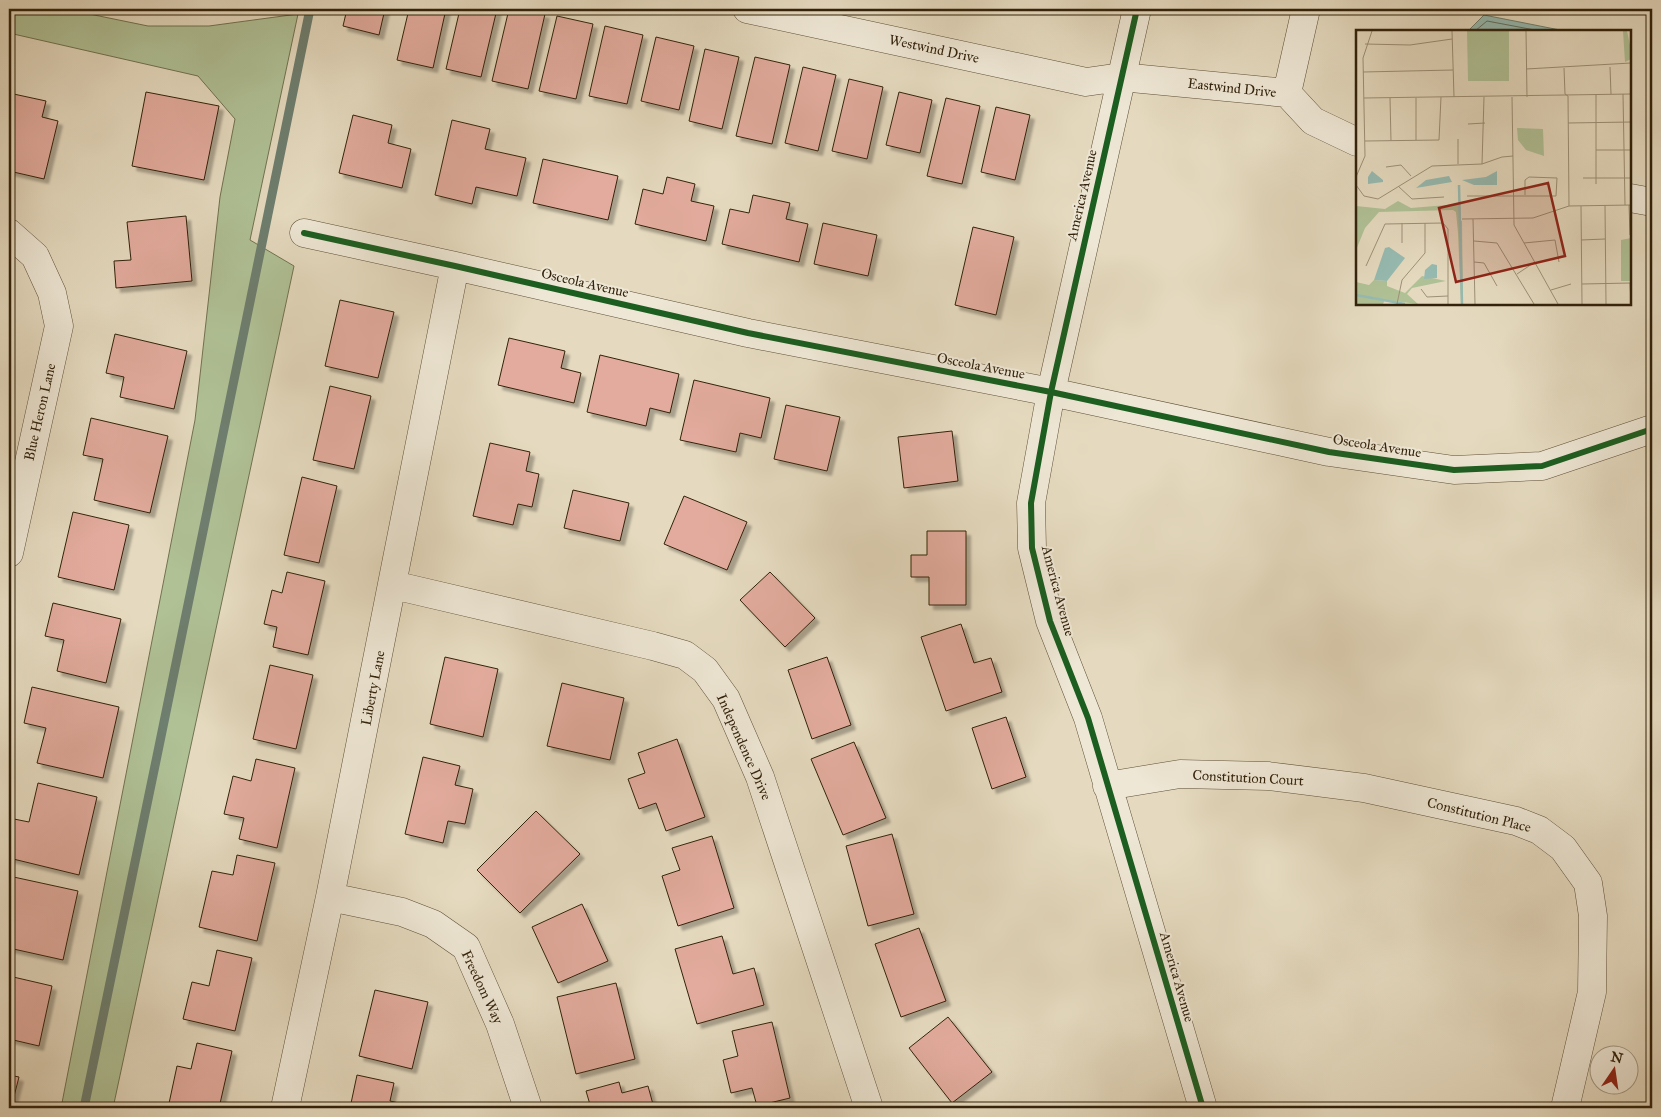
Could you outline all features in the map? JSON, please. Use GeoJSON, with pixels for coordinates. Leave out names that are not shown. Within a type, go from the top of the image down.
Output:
{"type":"FeatureCollection","features":[{"type":"Feature","properties":{"kind":"street","name":"Westwind Drive"},"geometry":{"type":"LineString","coordinates":[[747,9],[1086,82],[1121,76]]}},
{"type":"Feature","properties":{"kind":"street","name":"America Avenue"},"geometry":{"type":"LineString","coordinates":[[1137,9],[1050,392],[1031,502],[1032,548],[1050,621],[1088,718],[1194,1106]]}},
{"type":"Feature","properties":{"kind":"street"},"geometry":{"type":"LineString","coordinates":[[1287,93],[1306,9]]}},
{"type":"Feature","properties":{"kind":"street","name":"Eastwind Drive"},"geometry":{"type":"LineString","coordinates":[[1121,76],[1287,93],[1313,122],[1356,142]]}},
{"type":"Feature","properties":{"kind":"street"},"geometry":{"type":"LineString","coordinates":[[1631,198],[1652,202]]}},
{"type":"Feature","properties":{"kind":"street","name":"Blue Heron Lane"},"geometry":{"type":"LineString","coordinates":[[9,233],[35,256],[52,293],[59,326],[9,553]]}},
{"type":"Feature","properties":{"kind":"street","name":"Osceola Avenue"},"geometry":{"type":"LineString","coordinates":[[304,233],[748,333],[1050,392],[1329,452],[1454,470],[1542,466],[1652,429]]}},
{"type":"Feature","properties":{"kind":"street","name":"Liberty Lane"},"geometry":{"type":"LineString","coordinates":[[284,1108],[330,896],[393,586],[455,266]]}},
{"type":"Feature","properties":{"kind":"street","name":"Independence Drive"},"geometry":{"type":"LineString","coordinates":[[393,586],[653,646],[685,655],[705,670],[726,699],[760,777],[869,1108]]}},
{"type":"Feature","properties":{"kind":"street","name":"Constitution Court"},"geometry":{"type":"LineString","coordinates":[[1107,786],[1180,774],[1268,776],[1364,788],[1389,794]]}},
{"type":"Feature","properties":{"kind":"street","name":"Constitution Place"},"geometry":{"type":"LineString","coordinates":[[1389,794],[1516,821],[1540,830],[1563,848],[1588,883],[1593,916],[1592,992],[1565,1108]]}},
{"type":"Feature","properties":{"kind":"street","name":"Freedom Way"},"geometry":{"type":"LineString","coordinates":[[330,896],[402,912],[433,924],[466,947],[500,1024],[528,1108]]}},
{"type":"Feature","properties":{"kind":"green space"},"geometry":{"type":"Polygon","coordinates":[[[9,9],[65,9],[148,26],[209,26],[298,14],[250,240],[294,266],[113,1108],[61,1108],[195,420],[220,197],[235,119],[198,76],[9,33],[9,9]]]}},
{"type":"Feature","properties":{"kind":"water"},"geometry":{"type":"Polygon","coordinates":[[[1484,15],[1560,30],[1469,30],[1484,15]]]}},
{"type":"Feature","properties":{"kind":"building"},"geometry":{"type":"Polygon","coordinates":[[[347,9],[385,9],[379,35],[343,26],[347,9]]]}},
{"type":"Feature","properties":{"kind":"building"},"geometry":{"type":"Polygon","coordinates":[[[409,9],[446,9],[433,68],[397,60],[409,9]]]}},
{"type":"Feature","properties":{"kind":"building"},"geometry":{"type":"Polygon","coordinates":[[[460,9],[497,9],[481,77],[446,69],[460,9]]]}},
{"type":"Feature","properties":{"kind":"building"},"geometry":{"type":"Polygon","coordinates":[[[509,9],[523,9],[545,14],[528,89],[492,81],[509,9]]]}},
{"type":"Feature","properties":{"kind":"building"},"geometry":{"type":"Polygon","coordinates":[[[557,16],[593,24],[576,99],[539,91],[557,16]]]}},
{"type":"Feature","properties":{"kind":"building"},"geometry":{"type":"Polygon","coordinates":[[[605,26],[643,35],[627,104],[589,96],[605,26]]]}},
{"type":"Feature","properties":{"kind":"building"},"geometry":{"type":"Polygon","coordinates":[[[656,37],[694,46],[679,110],[641,101],[656,37]]]}},
{"type":"Feature","properties":{"kind":"building"},"geometry":{"type":"Polygon","coordinates":[[[705,49],[739,57],[722,129],[689,121],[705,49]]]}},
{"type":"Feature","properties":{"kind":"building"},"geometry":{"type":"Polygon","coordinates":[[[755,57],[790,65],[772,144],[736,136],[755,57]]]}},
{"type":"Feature","properties":{"kind":"building"},"geometry":{"type":"Polygon","coordinates":[[[803,67],[836,75],[818,151],[785,143],[803,67]]]}},
{"type":"Feature","properties":{"kind":"building"},"geometry":{"type":"Polygon","coordinates":[[[849,79],[883,87],[867,159],[832,151],[849,79]]]}},
{"type":"Feature","properties":{"kind":"building"},"geometry":{"type":"Polygon","coordinates":[[[146,92],[219,106],[204,180],[132,166],[146,92]]]}},
{"type":"Feature","properties":{"kind":"building"},"geometry":{"type":"Polygon","coordinates":[[[899,92],[932,100],[920,153],[886,145],[899,92]]]}},
{"type":"Feature","properties":{"kind":"building"},"geometry":{"type":"Polygon","coordinates":[[[9,93],[46,101],[42,117],[58,121],[44,179],[9,171],[9,93]]]}},
{"type":"Feature","properties":{"kind":"building"},"geometry":{"type":"Polygon","coordinates":[[[946,98],[980,106],[962,184],[927,176],[946,98]]]}},
{"type":"Feature","properties":{"kind":"building"},"geometry":{"type":"Polygon","coordinates":[[[996,107],[1030,115],[1015,180],[981,172],[996,107]]]}},
{"type":"Feature","properties":{"kind":"building"},"geometry":{"type":"Polygon","coordinates":[[[353,115],[392,125],[388,143],[411,149],[402,188],[339,173],[353,115]]]}},
{"type":"Feature","properties":{"kind":"building"},"geometry":{"type":"Polygon","coordinates":[[[452,120],[490,129],[485,149],[526,158],[517,196],[476,187],[472,204],[435,195],[452,120]]]}},
{"type":"Feature","properties":{"kind":"building"},"geometry":{"type":"Polygon","coordinates":[[[543,159],[618,176],[608,220],[533,203],[543,159]]]}},
{"type":"Feature","properties":{"kind":"building"},"geometry":{"type":"Polygon","coordinates":[[[667,177],[695,184],[691,201],[714,206],[706,241],[635,224],[643,189],[663,194],[667,177]]]}},
{"type":"Feature","properties":{"kind":"building"},"geometry":{"type":"Polygon","coordinates":[[[753,195],[790,203],[786,219],[808,224],[799,262],[722,244],[730,209],[749,213],[753,195]]]}},
{"type":"Feature","properties":{"kind":"building"},"geometry":{"type":"Polygon","coordinates":[[[186,216],[192,281],[116,288],[114,261],[131,260],[127,222],[186,216]]]}},
{"type":"Feature","properties":{"kind":"building"},"geometry":{"type":"Polygon","coordinates":[[[823,223],[877,235],[868,276],[814,264],[823,223]]]}},
{"type":"Feature","properties":{"kind":"building"},"geometry":{"type":"Polygon","coordinates":[[[973,227],[1014,237],[996,315],[955,305],[973,227]]]}},
{"type":"Feature","properties":{"kind":"building"},"geometry":{"type":"Polygon","coordinates":[[[340,300],[394,312],[378,378],[325,366],[340,300]]]}},
{"type":"Feature","properties":{"kind":"building"},"geometry":{"type":"Polygon","coordinates":[[[115,334],[187,351],[174,409],[120,397],[124,377],[106,373],[115,334]]]}},
{"type":"Feature","properties":{"kind":"building"},"geometry":{"type":"Polygon","coordinates":[[[509,338],[565,351],[561,368],[581,373],[574,403],[498,385],[509,338]]]}},
{"type":"Feature","properties":{"kind":"building"},"geometry":{"type":"Polygon","coordinates":[[[600,355],[679,374],[670,413],[650,408],[646,426],[587,412],[600,355]]]}},
{"type":"Feature","properties":{"kind":"building"},"geometry":{"type":"Polygon","coordinates":[[[694,380],[770,398],[761,438],[740,433],[736,452],[680,440],[694,380]]]}},
{"type":"Feature","properties":{"kind":"building"},"geometry":{"type":"Polygon","coordinates":[[[330,386],[371,396],[354,469],[313,460],[330,386]]]}},
{"type":"Feature","properties":{"kind":"building"},"geometry":{"type":"Polygon","coordinates":[[[786,405],[840,417],[827,471],[774,459],[786,405]]]}},
{"type":"Feature","properties":{"kind":"building"},"geometry":{"type":"Polygon","coordinates":[[[91,418],[168,436],[150,513],[94,500],[103,459],[83,455],[91,418]]]}},
{"type":"Feature","properties":{"kind":"building"},"geometry":{"type":"Polygon","coordinates":[[[952,431],[958,481],[904,488],[898,437],[952,431]]]}},
{"type":"Feature","properties":{"kind":"building"},"geometry":{"type":"Polygon","coordinates":[[[490,443],[530,452],[526,471],[539,474],[532,507],[518,504],[513,525],[473,516],[490,443]]]}},
{"type":"Feature","properties":{"kind":"building"},"geometry":{"type":"Polygon","coordinates":[[[302,477],[337,486],[319,563],[284,555],[302,477]]]}},
{"type":"Feature","properties":{"kind":"building"},"geometry":{"type":"Polygon","coordinates":[[[573,490],[629,503],[620,541],[564,528],[573,490]]]}},
{"type":"Feature","properties":{"kind":"building"},"geometry":{"type":"Polygon","coordinates":[[[684,496],[747,522],[727,570],[664,544],[684,496]]]}},
{"type":"Feature","properties":{"kind":"building"},"geometry":{"type":"Polygon","coordinates":[[[73,512],[129,525],[114,590],[58,577],[73,512]]]}},
{"type":"Feature","properties":{"kind":"building"},"geometry":{"type":"Polygon","coordinates":[[[927,531],[966,531],[966,605],[929,605],[929,577],[911,577],[911,555],[927,555],[927,531]]]}},
{"type":"Feature","properties":{"kind":"building"},"geometry":{"type":"Polygon","coordinates":[[[287,572],[325,581],[308,655],[273,647],[277,627],[264,624],[272,590],[282,593],[287,572]]]}},
{"type":"Feature","properties":{"kind":"building"},"geometry":{"type":"Polygon","coordinates":[[[770,572],[815,618],[785,647],[740,600],[770,572]]]}},
{"type":"Feature","properties":{"kind":"building"},"geometry":{"type":"Polygon","coordinates":[[[53,603],[121,619],[106,683],[57,671],[64,640],[45,636],[53,603]]]}},
{"type":"Feature","properties":{"kind":"building"},"geometry":{"type":"Polygon","coordinates":[[[961,624],[974,663],[991,658],[1002,692],[946,711],[921,637],[961,624]]]}},
{"type":"Feature","properties":{"kind":"building"},"geometry":{"type":"Polygon","coordinates":[[[445,657],[498,669],[483,737],[430,724],[445,657]]]}},
{"type":"Feature","properties":{"kind":"building"},"geometry":{"type":"Polygon","coordinates":[[[827,657],[851,725],[812,739],[788,670],[827,657]]]}},
{"type":"Feature","properties":{"kind":"building"},"geometry":{"type":"Polygon","coordinates":[[[270,665],[313,675],[296,749],[253,739],[270,665]]]}},
{"type":"Feature","properties":{"kind":"building"},"geometry":{"type":"Polygon","coordinates":[[[562,683],[624,698],[610,760],[547,746],[562,683]]]}},
{"type":"Feature","properties":{"kind":"building"},"geometry":{"type":"Polygon","coordinates":[[[32,687],[119,707],[103,778],[37,763],[46,728],[24,723],[32,687]]]}},
{"type":"Feature","properties":{"kind":"building"},"geometry":{"type":"Polygon","coordinates":[[[1006,717],[1026,777],[992,789],[972,728],[1006,717]]]}},
{"type":"Feature","properties":{"kind":"building"},"geometry":{"type":"Polygon","coordinates":[[[677,739],[705,817],[666,831],[656,803],[639,809],[628,779],[645,773],[638,753],[677,739]]]}},
{"type":"Feature","properties":{"kind":"building"},"geometry":{"type":"Polygon","coordinates":[[[854,742],[886,818],[843,835],[811,759],[854,742]]]}},
{"type":"Feature","properties":{"kind":"building"},"geometry":{"type":"Polygon","coordinates":[[[423,757],[460,766],[455,785],[473,789],[465,824],[448,821],[443,843],[405,834],[423,757]]]}},
{"type":"Feature","properties":{"kind":"building"},"geometry":{"type":"Polygon","coordinates":[[[256,759],[295,768],[277,848],[239,839],[244,818],[224,814],[233,776],[251,781],[256,759]]]}},
{"type":"Feature","properties":{"kind":"building"},"geometry":{"type":"Polygon","coordinates":[[[38,783],[97,797],[79,875],[9,858],[9,818],[29,822],[38,783]]]}},
{"type":"Feature","properties":{"kind":"building"},"geometry":{"type":"Polygon","coordinates":[[[536,811],[580,854],[520,913],[477,870],[536,811]]]}},
{"type":"Feature","properties":{"kind":"building"},"geometry":{"type":"Polygon","coordinates":[[[892,834],[914,914],[868,926],[846,846],[892,834]]]}},
{"type":"Feature","properties":{"kind":"building"},"geometry":{"type":"Polygon","coordinates":[[[712,836],[734,908],[678,926],[662,876],[680,870],[672,848],[712,836]]]}},
{"type":"Feature","properties":{"kind":"building"},"geometry":{"type":"Polygon","coordinates":[[[237,855],[275,863],[257,941],[199,927],[212,871],[233,875],[237,855]]]}},
{"type":"Feature","properties":{"kind":"building"},"geometry":{"type":"Polygon","coordinates":[[[9,876],[78,891],[63,960],[9,948],[9,876]]]}},
{"type":"Feature","properties":{"kind":"building"},"geometry":{"type":"Polygon","coordinates":[[[582,904],[608,961],[558,983],[532,927],[582,904]]]}},
{"type":"Feature","properties":{"kind":"building"},"geometry":{"type":"Polygon","coordinates":[[[919,928],[946,1001],[901,1017],[875,944],[919,928]]]}},
{"type":"Feature","properties":{"kind":"building"},"geometry":{"type":"Polygon","coordinates":[[[722,936],[733,974],[754,968],[764,1005],[697,1024],[675,949],[722,936]]]}},
{"type":"Feature","properties":{"kind":"building"},"geometry":{"type":"Polygon","coordinates":[[[217,950],[252,958],[235,1031],[183,1019],[192,982],[209,986],[217,950]]]}},
{"type":"Feature","properties":{"kind":"building"},"geometry":{"type":"Polygon","coordinates":[[[9,976],[52,986],[39,1046],[9,1039],[9,976]]]}},
{"type":"Feature","properties":{"kind":"building"},"geometry":{"type":"Polygon","coordinates":[[[616,983],[635,1059],[576,1074],[557,997],[616,983]]]}},
{"type":"Feature","properties":{"kind":"building"},"geometry":{"type":"Polygon","coordinates":[[[375,990],[428,1002],[412,1069],[359,1056],[375,990]]]}},
{"type":"Feature","properties":{"kind":"building"},"geometry":{"type":"Polygon","coordinates":[[[948,1017],[992,1072],[952,1103],[909,1048],[948,1017]]]}},
{"type":"Feature","properties":{"kind":"building"},"geometry":{"type":"Polygon","coordinates":[[[772,1022],[790,1098],[757,1106],[752,1088],[731,1093],[723,1060],[738,1056],[732,1031],[772,1022]]]}},
{"type":"Feature","properties":{"kind":"building"},"geometry":{"type":"Polygon","coordinates":[[[197,1043],[232,1051],[219,1108],[168,1108],[177,1066],[191,1069],[197,1043]]]}},
{"type":"Feature","properties":{"kind":"building"},"geometry":{"type":"Polygon","coordinates":[[[9,1075],[19,1077],[11,1108],[9,1108],[9,1075]]]}},
{"type":"Feature","properties":{"kind":"building"},"geometry":{"type":"Polygon","coordinates":[[[357,1075],[394,1083],[390,1101],[407,1105],[406,1108],[350,1108],[357,1075]]]}},
{"type":"Feature","properties":{"kind":"building"},"geometry":{"type":"Polygon","coordinates":[[[619,1082],[622,1093],[648,1086],[654,1108],[591,1108],[586,1091],[619,1082]]]}},
{"type":"Feature","properties":{"kind":"waterway"},"geometry":{"type":"LineString","coordinates":[[84,1108],[310,9]]}},
{"type":"Feature","properties":{"kind":"cycle path"},"geometry":{"type":"LineString","coordinates":[[1137,9],[1051,392],[1031,503],[1032,548],[1050,621],[1088,718],[1203,1108]]}},
{"type":"Feature","properties":{"kind":"cycle path"},"geometry":{"type":"LineString","coordinates":[[304,233],[748,333],[1051,392],[1329,452],[1454,470],[1542,466],[1652,429]]}}]}
